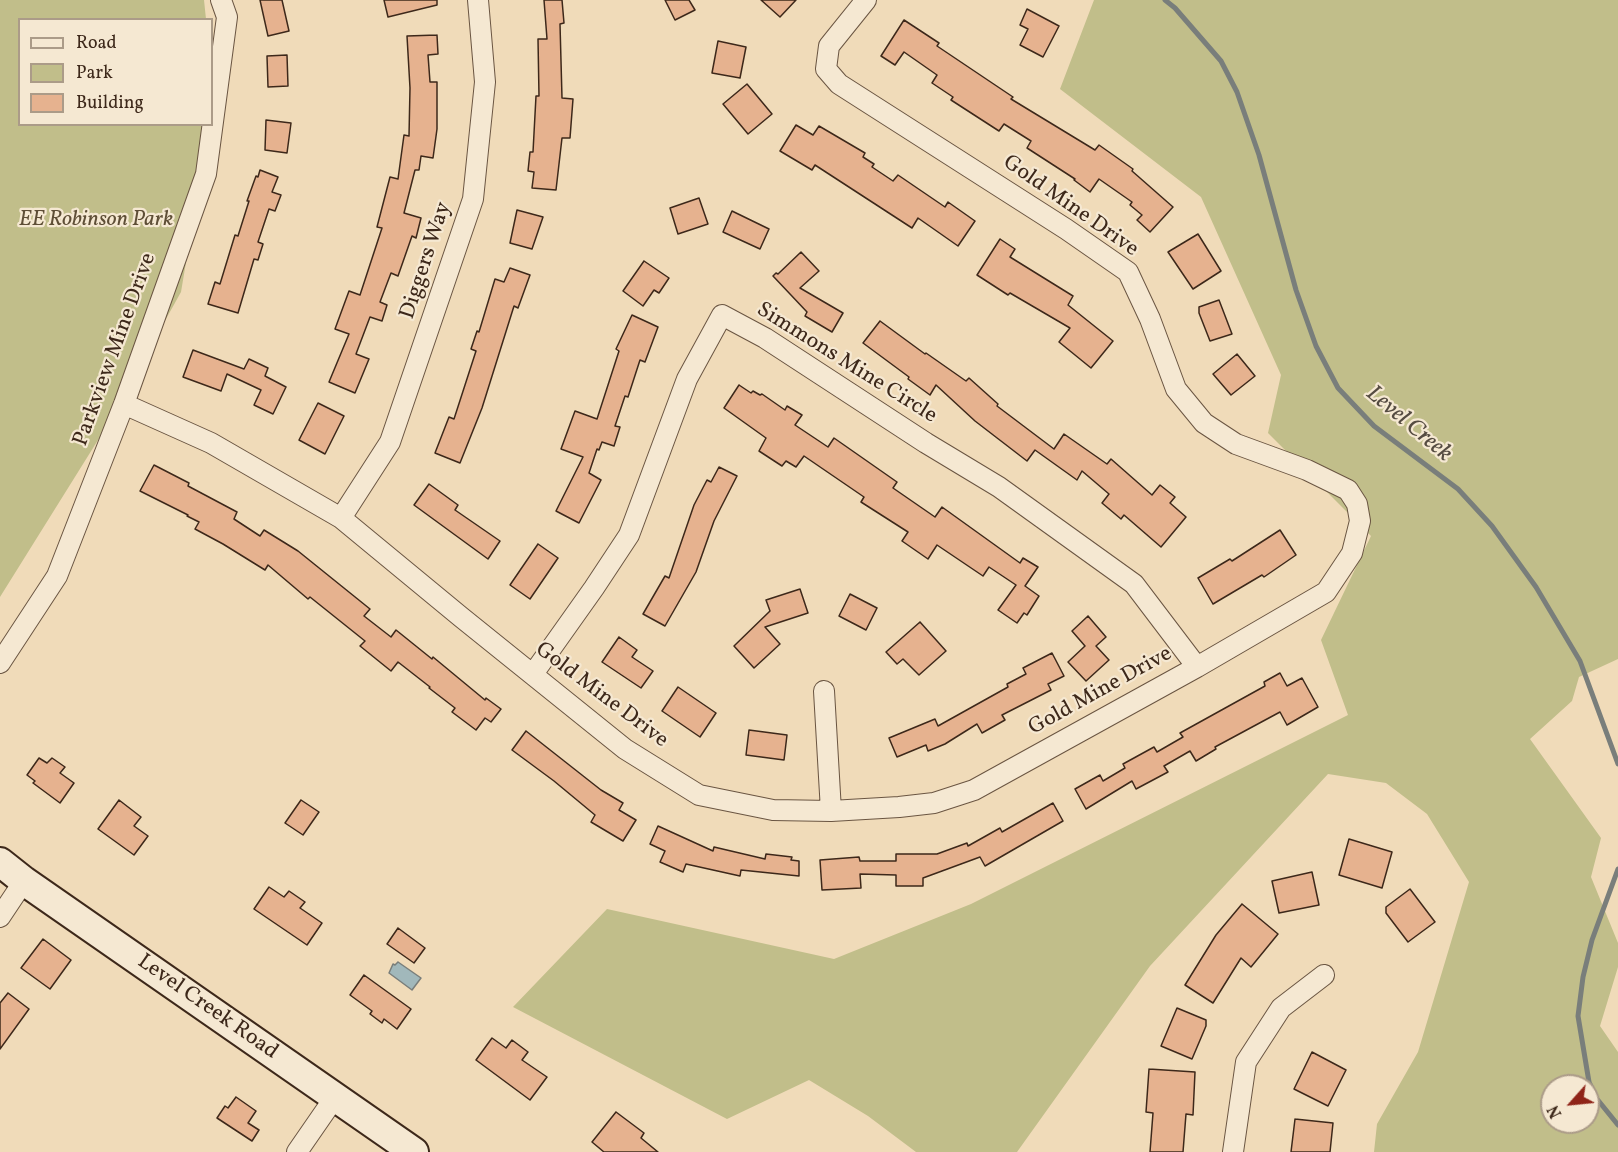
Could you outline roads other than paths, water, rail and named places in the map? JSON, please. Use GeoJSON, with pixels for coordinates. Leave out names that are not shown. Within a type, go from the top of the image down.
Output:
{"type":"FeatureCollection","features":[{"type":"Feature","properties":{"kind":"street","name":"Parkview Mine Drive"},"geometry":{"type":"LineString","coordinates":[[213,122],[227,17],[221,0]]}},
{"type":"Feature","properties":{"kind":"street","name":"Diggers Way"},"geometry":{"type":"LineString","coordinates":[[341,518],[390,442],[473,199],[485,82],[478,0]]}},
{"type":"Feature","properties":{"kind":"street","name":"Gold Mine Drive"},"geometry":{"type":"LineString","coordinates":[[124,404],[211,442],[341,518],[625,749],[699,795],[774,810],[831,811],[934,803],[974,790],[1197,667],[1326,592],[1352,553],[1360,521],[1357,504],[1348,490],[1307,470],[1236,444],[1204,423],[1176,389],[1150,320],[1128,272],[1066,229],[839,84],[826,69],[829,46],[866,0]]}},
{"type":"Feature","properties":{"kind":"street","name":"Parkview Mine Drive"},"geometry":{"type":"LineString","coordinates":[[0,663],[57,576],[124,404],[206,174],[212,126]]}},
{"type":"Feature","properties":{"kind":"street","name":"Simmons Mine Circle"},"geometry":{"type":"LineString","coordinates":[[532,674],[629,536],[687,379],[722,315],[765,338],[926,443],[999,487],[1134,584],[1197,667]]}},
{"type":"Feature","properties":{"kind":"street"},"geometry":{"type":"LineString","coordinates":[[824,692],[831,811]]}},
{"type":"Feature","properties":{"kind":"street","name":"Level Creek Road"},"geometry":{"type":"LineString","coordinates":[[0,862],[414,1152]]}},
{"type":"Feature","properties":{"kind":"street"},"geometry":{"type":"LineString","coordinates":[[0,917],[24,881]]}},
{"type":"Feature","properties":{"kind":"street"},"geometry":{"type":"LineString","coordinates":[[1233,1152],[1246,1062],[1281,1008],[1324,975]]}},
{"type":"Feature","properties":{"kind":"street"},"geometry":{"type":"LineString","coordinates":[[297,1152],[335,1097]]}},
{"type":"Feature","properties":{"kind":"water"},"geometry":{"type":"Polygon","coordinates":[[[398,962],[421,978],[412,990],[389,973],[393,964],[398,962]]]}},
{"type":"Feature","properties":{"kind":"waterway","name":"Level Creek"},"geometry":{"type":"LineString","coordinates":[[1165,0],[1175,8],[1221,61],[1237,92],[1259,155],[1296,290],[1316,346],[1338,388],[1374,426],[1458,489],[1492,526],[1536,587],[1580,661],[1618,764]]}},
{"type":"Feature","properties":{"kind":"waterway","name":"Level Creek"},"geometry":{"type":"LineString","coordinates":[[1618,869],[1592,940],[1583,977],[1578,1016],[1589,1082],[1597,1099],[1618,1125]]}},
{"type":"Feature","properties":{"kind":"park label","name":"EE Robinson Park"},"geometry":{"type":"Point","coordinates":[96,221]}}]}
